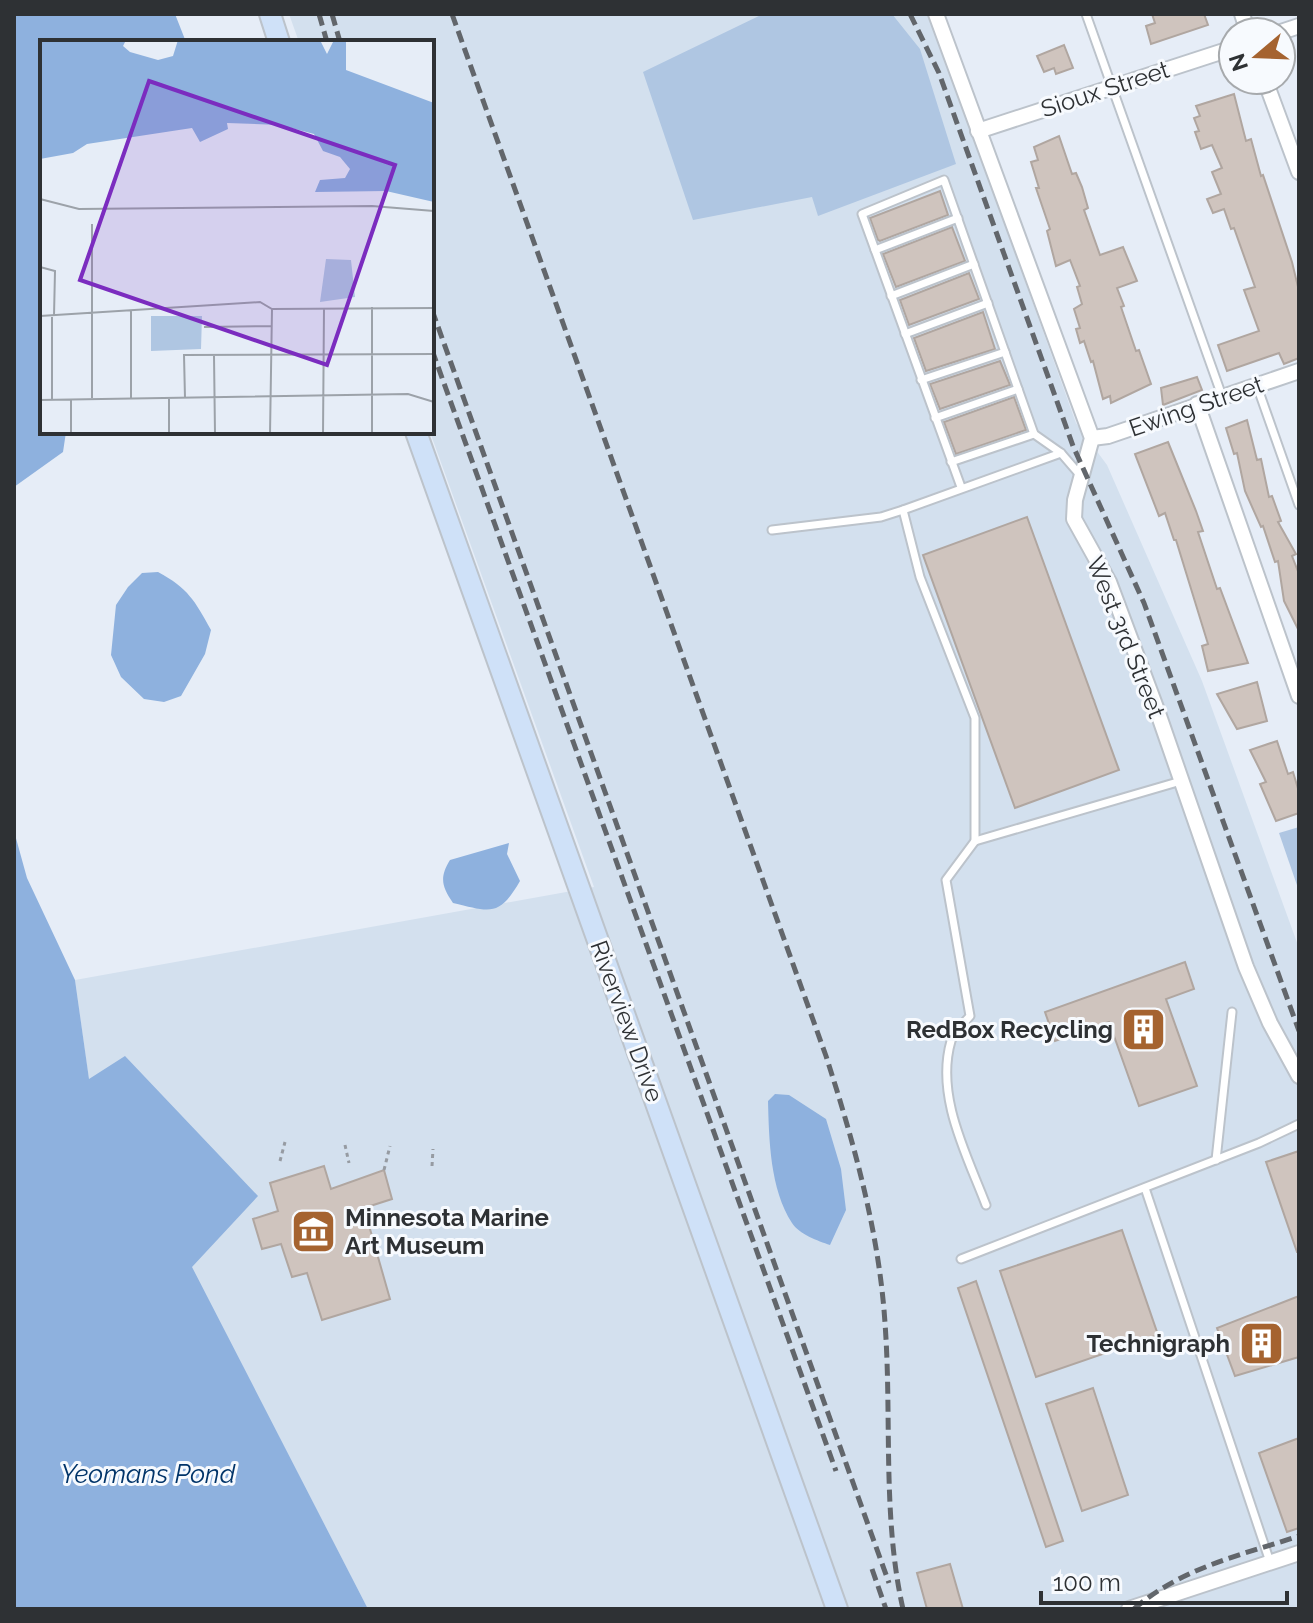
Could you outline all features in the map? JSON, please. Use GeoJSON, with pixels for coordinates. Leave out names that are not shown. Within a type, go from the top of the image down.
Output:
{"type":"FeatureCollection","features":[{"type":"Feature","properties":{"kind":"street"},"geometry":{"type":"LineString","coordinates":[[270,14],[278,40]]}},
{"type":"Feature","properties":{"kind":"street"},"geometry":{"type":"LineString","coordinates":[[936,14],[1092,438]]}},
{"type":"Feature","properties":{"kind":"street","name":"Sioux Street"},"geometry":{"type":"LineString","coordinates":[[978,131],[1217,53]]}},
{"type":"Feature","properties":{"kind":"street"},"geometry":{"type":"LineString","coordinates":[[1271,96],[1299,172]]}},
{"type":"Feature","properties":{"kind":"street","name":"Ewing Street"},"geometry":{"type":"LineString","coordinates":[[1092,438],[1108,436],[1299,371]]}},
{"type":"Feature","properties":{"kind":"street"},"geometry":{"type":"LineString","coordinates":[[1197,404],[1299,696]]}},
{"type":"Feature","properties":{"kind":"street","name":"Riverview Drive"},"geometry":{"type":"LineString","coordinates":[[417,434],[837,1609]]}},
{"type":"Feature","properties":{"kind":"street","name":"West 3rd Street"},"geometry":{"type":"LineString","coordinates":[[1092,438],[1074,519],[1109,582],[1246,967],[1270,1023],[1299,1076]]}},
{"type":"Feature","properties":{"kind":"street"},"geometry":{"type":"LineString","coordinates":[[1129,1609],[1299,1553]]}},
{"type":"Feature","properties":{"kind":"lane"},"geometry":{"type":"LineString","coordinates":[[1086,14],[1222,396]]}},
{"type":"Feature","properties":{"kind":"lane"},"geometry":{"type":"LineString","coordinates":[[961,487],[862,214],[944,180],[1034,434],[1061,453],[1081,477]]}},
{"type":"Feature","properties":{"kind":"lane"},"geometry":{"type":"LineString","coordinates":[[875,250],[958,218]]}},
{"type":"Feature","properties":{"kind":"lane"},"geometry":{"type":"LineString","coordinates":[[891,296],[974,264]]}},
{"type":"Feature","properties":{"kind":"lane"},"geometry":{"type":"LineString","coordinates":[[905,334],[988,303]]}},
{"type":"Feature","properties":{"kind":"lane"},"geometry":{"type":"LineString","coordinates":[[921,380],[1005,352]]}},
{"type":"Feature","properties":{"kind":"lane"},"geometry":{"type":"LineString","coordinates":[[1257,385],[1299,505]]}},
{"type":"Feature","properties":{"kind":"lane"},"geometry":{"type":"LineString","coordinates":[[935,418],[1018,389]]}},
{"type":"Feature","properties":{"kind":"lane"},"geometry":{"type":"LineString","coordinates":[[951,462],[1034,434]]}},
{"type":"Feature","properties":{"kind":"lane"},"geometry":{"type":"LineString","coordinates":[[772,530],[881,517],[1061,453]]}},
{"type":"Feature","properties":{"kind":"lane"},"geometry":{"type":"LineString","coordinates":[[903,510],[920,577],[975,718],[975,841],[946,880],[970,1016],[952,1039],[946,1079],[958,1132],[986,1205]]}},
{"type":"Feature","properties":{"kind":"lane"},"geometry":{"type":"LineString","coordinates":[[975,841],[1181,781]]}},
{"type":"Feature","properties":{"kind":"lane"},"geometry":{"type":"LineString","coordinates":[[1216,1160],[1232,1012]]}},
{"type":"Feature","properties":{"kind":"lane"},"geometry":{"type":"LineString","coordinates":[[961,1259],[1216,1160],[1299,1124]]}},
{"type":"Feature","properties":{"kind":"lane"},"geometry":{"type":"LineString","coordinates":[[1145,1188],[1270,1562]]}},
{"type":"Feature","properties":{"kind":"path"},"geometry":{"type":"LineString","coordinates":[[280,1161],[285,1142]]}},
{"type":"Feature","properties":{"kind":"path"},"geometry":{"type":"LineString","coordinates":[[345,1145],[349,1163]]}},
{"type":"Feature","properties":{"kind":"path"},"geometry":{"type":"LineString","coordinates":[[384,1170],[390,1146]]}},
{"type":"Feature","properties":{"kind":"path"},"geometry":{"type":"LineString","coordinates":[[432,1166],[433,1149]]}},
{"type":"Feature","properties":{"kind":"shaded area"},"geometry":{"type":"Polygon","coordinates":[[[289,14],[929,14],[1076,423],[1107,465],[1202,681],[1299,948],[1299,1609],[368,1609],[191,1267],[89,1080],[75,980],[594,887],[431,434],[434,434],[434,40],[298,40],[289,14]]]}},
{"type":"Feature","properties":{"kind":"shaded area"},"geometry":{"type":"Polygon","coordinates":[[[763,14],[892,14],[920,49],[956,164],[818,216],[812,197],[693,220],[643,72],[763,14]]]}},
{"type":"Feature","properties":{"kind":"shaded area"},"geometry":{"type":"Polygon","coordinates":[[[1299,827],[1299,891],[1279,833],[1299,827]]]}},
{"type":"Feature","properties":{"kind":"water"},"geometry":{"type":"Polygon","coordinates":[[[14,14],[175,14],[185,40],[40,40],[40,434],[66,434],[63,452],[14,487],[14,14]]]}},
{"type":"Feature","properties":{"kind":"water"},"geometry":{"type":"Polygon","coordinates":[[[158,572],[190,596],[211,630],[205,654],[181,696],[164,702],[144,699],[121,677],[111,655],[116,605],[142,573],[158,572]]]}},
{"type":"Feature","properties":{"kind":"water","name":"Yeomans Pond"},"geometry":{"type":"Polygon","coordinates":[[[14,831],[27,878],[75,980],[89,1079],[125,1056],[258,1196],[192,1267],[368,1609],[14,1609],[14,831]]]}},
{"type":"Feature","properties":{"kind":"water"},"geometry":{"type":"Polygon","coordinates":[[[509,843],[507,854],[520,881],[506,901],[493,909],[453,903],[443,882],[450,860],[509,843]]]}},
{"type":"Feature","properties":{"kind":"water"},"geometry":{"type":"Polygon","coordinates":[[[775,1094],[789,1095],[826,1119],[841,1169],[846,1210],[830,1245],[799,1231],[779,1195],[772,1164],[768,1116],[768,1101],[775,1094]]]}},
{"type":"Feature","properties":{"kind":"building"},"geometry":{"type":"Polygon","coordinates":[[[1152,14],[1204,14],[1208,25],[1151,44],[1146,26],[1155,23],[1152,14]]]}},
{"type":"Feature","properties":{"kind":"building"},"geometry":{"type":"Polygon","coordinates":[[[1064,45],[1073,68],[1056,74],[1054,68],[1044,72],[1037,56],[1064,45]]]}},
{"type":"Feature","properties":{"kind":"building"},"geometry":{"type":"Polygon","coordinates":[[[1235,96],[1246,141],[1251,139],[1299,291],[1299,358],[1284,364],[1279,353],[1227,371],[1218,345],[1259,331],[1244,290],[1255,287],[1224,209],[1213,213],[1207,199],[1221,194],[1212,172],[1222,168],[1212,145],[1201,149],[1195,132],[1199,131],[1194,118],[1200,116],[1196,106],[1235,96]]]}},
{"type":"Feature","properties":{"kind":"building"},"geometry":{"type":"Polygon","coordinates":[[[1059,136],[1072,174],[1076,173],[1082,187],[1088,208],[1084,210],[1100,255],[1123,247],[1137,281],[1117,288],[1136,351],[1139,350],[1151,384],[1111,403],[1110,396],[1103,399],[1093,361],[1084,341],[1080,343],[1076,329],[1080,328],[1074,309],[1082,304],[1077,287],[1080,286],[1070,260],[1056,266],[1047,231],[1050,229],[1036,188],[1039,188],[1031,162],[1038,160],[1034,147],[1059,136]]]}},
{"type":"Feature","properties":{"kind":"building"},"geometry":{"type":"Polygon","coordinates":[[[940,191],[948,215],[878,240],[870,218],[940,191]]]}},
{"type":"Feature","properties":{"kind":"building"},"geometry":{"type":"Polygon","coordinates":[[[952,227],[965,261],[896,287],[883,254],[952,227]]]}},
{"type":"Feature","properties":{"kind":"building"},"geometry":{"type":"Polygon","coordinates":[[[969,273],[979,299],[909,325],[900,300],[969,273]]]}},
{"type":"Feature","properties":{"kind":"building"},"geometry":{"type":"Polygon","coordinates":[[[983,312],[995,349],[926,371],[914,338],[983,312]]]}},
{"type":"Feature","properties":{"kind":"building"},"geometry":{"type":"Polygon","coordinates":[[[1000,361],[1010,385],[940,409],[930,384],[1000,361]]]}},
{"type":"Feature","properties":{"kind":"building"},"geometry":{"type":"Polygon","coordinates":[[[1197,377],[1202,390],[1163,405],[1161,388],[1197,377]]]}},
{"type":"Feature","properties":{"kind":"building"},"geometry":{"type":"Polygon","coordinates":[[[1014,397],[1026,430],[956,454],[944,422],[1014,397]]]}},
{"type":"Feature","properties":{"kind":"building"},"geometry":{"type":"Polygon","coordinates":[[[1247,420],[1257,460],[1261,459],[1269,497],[1272,496],[1281,521],[1278,522],[1296,554],[1292,556],[1299,574],[1299,631],[1284,601],[1278,561],[1275,562],[1263,526],[1245,491],[1237,453],[1234,454],[1226,428],[1247,420]]]}},
{"type":"Feature","properties":{"kind":"building"},"geometry":{"type":"Polygon","coordinates":[[[1168,442],[1203,531],[1198,532],[1217,589],[1220,588],[1248,663],[1208,671],[1202,646],[1208,644],[1176,540],[1165,513],[1159,516],[1135,454],[1168,442]]]}},
{"type":"Feature","properties":{"kind":"building"},"geometry":{"type":"Polygon","coordinates":[[[1027,517],[1119,770],[1015,808],[923,555],[1027,517]]]}},
{"type":"Feature","properties":{"kind":"building"},"geometry":{"type":"Polygon","coordinates":[[[1257,682],[1267,721],[1237,729],[1217,694],[1257,682]]]}},
{"type":"Feature","properties":{"kind":"building"},"geometry":{"type":"Polygon","coordinates":[[[1277,741],[1288,774],[1293,772],[1299,792],[1299,813],[1276,821],[1260,784],[1266,782],[1250,750],[1277,741]]]}},
{"type":"Feature","properties":{"kind":"building","name":"RedBox Recycling"},"geometry":{"type":"Polygon","coordinates":[[[1185,962],[1194,989],[1166,999],[1197,1086],[1139,1106],[1109,1022],[1055,1041],[1045,1012],[1185,962]]]}},
{"type":"Feature","properties":{"kind":"building"},"geometry":{"type":"Polygon","coordinates":[[[1299,1151],[1299,1252],[1297,1252],[1266,1162],[1299,1151]]]}},
{"type":"Feature","properties":{"kind":"building","name":"Minnesota Marine Art Museum"},"geometry":{"type":"Polygon","coordinates":[[[324,1166],[331,1189],[384,1170],[392,1199],[364,1208],[390,1299],[322,1320],[307,1273],[292,1277],[281,1244],[262,1249],[253,1219],[278,1211],[270,1183],[324,1166]]]}},
{"type":"Feature","properties":{"kind":"building"},"geometry":{"type":"Polygon","coordinates":[[[1122,1230],[1158,1335],[1036,1377],[1000,1271],[1122,1230]]]}},
{"type":"Feature","properties":{"kind":"building"},"geometry":{"type":"Polygon","coordinates":[[[976,1281],[1063,1541],[1046,1547],[958,1288],[976,1281]]]}},
{"type":"Feature","properties":{"kind":"building","name":"Technigraph"},"geometry":{"type":"Polygon","coordinates":[[[1299,1296],[1299,1357],[1235,1376],[1217,1328],[1299,1296]]]}},
{"type":"Feature","properties":{"kind":"building"},"geometry":{"type":"Polygon","coordinates":[[[1093,1388],[1128,1495],[1082,1511],[1046,1404],[1093,1388]]]}},
{"type":"Feature","properties":{"kind":"building"},"geometry":{"type":"Polygon","coordinates":[[[1299,1438],[1299,1528],[1287,1532],[1259,1453],[1299,1438]]]}},
{"type":"Feature","properties":{"kind":"building"},"geometry":{"type":"Polygon","coordinates":[[[950,1564],[963,1609],[927,1609],[917,1573],[950,1564]]]}},
{"type":"Feature","properties":{"kind":"railway"},"geometry":{"type":"LineString","coordinates":[[319,14],[326,40]]}},
{"type":"Feature","properties":{"kind":"railway"},"geometry":{"type":"LineString","coordinates":[[332,14],[339,40]]}},
{"type":"Feature","properties":{"kind":"railway"},"geometry":{"type":"LineString","coordinates":[[452,14],[826,1056],[846,1122],[864,1188],[882,1289],[892,1538],[903,1609]]}},
{"type":"Feature","properties":{"kind":"railway"},"geometry":{"type":"LineString","coordinates":[[910,14],[939,73],[1073,446],[1144,603],[1299,1031]]}},
{"type":"Feature","properties":{"kind":"railway"},"geometry":{"type":"LineString","coordinates":[[434,316],[889,1583]]}},
{"type":"Feature","properties":{"kind":"railway"},"geometry":{"type":"LineString","coordinates":[[434,356],[836,1471]]}},
{"type":"Feature","properties":{"kind":"railway"},"geometry":{"type":"LineString","coordinates":[[1134,1609],[1171,1583],[1192,1573],[1299,1536]]}},
{"type":"Feature","properties":{"kind":"railway"},"geometry":{"type":"LineString","coordinates":[[872,1569],[886,1609]]}},
{"type":"Feature","properties":{"kind":"place","name":"RedBox Recycling"},"geometry":{"type":"Point","coordinates":[1144,1029]}},
{"type":"Feature","properties":{"kind":"place","name":"Minnesota Marine Art Museum"},"geometry":{"type":"Point","coordinates":[314,1231]}},
{"type":"Feature","properties":{"kind":"place","name":"Technigraph"},"geometry":{"type":"Point","coordinates":[1261,1343]}}]}
